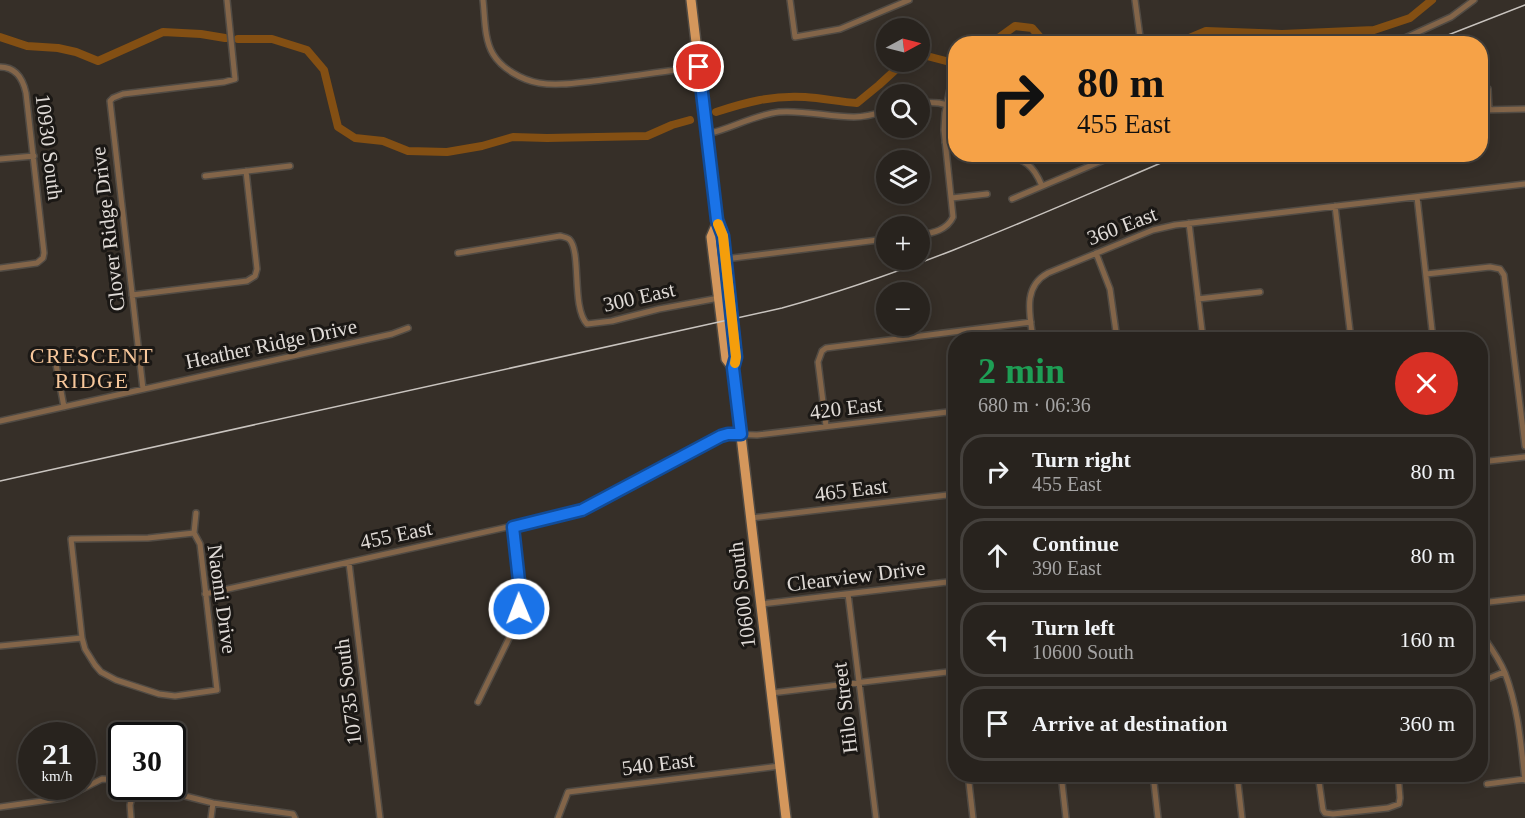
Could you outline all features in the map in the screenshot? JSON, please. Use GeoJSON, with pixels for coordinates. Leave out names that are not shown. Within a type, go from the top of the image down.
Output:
{"type":"FeatureCollection","features":[{"type":"Feature","properties":{"kind":"main road","name":"10600 South"},"geometry":{"type":"LineString","coordinates":[[691,0],[717,223],[723,236],[736,357],[733,368],[786,818]]}},
{"type":"Feature","properties":{"kind":"main road","name":"10600 South"},"geometry":{"type":"LineString","coordinates":[[717,223],[711,237],[726,359],[733,368]]}},
{"type":"Feature","properties":{"kind":"street","name":"Clover Ridge Drive"},"geometry":{"type":"LineString","coordinates":[[143,389],[110,101],[123,94],[236,79],[227,0]]}},
{"type":"Feature","properties":{"kind":"street"},"geometry":{"type":"LineString","coordinates":[[483,0],[487,35],[493,54],[506,68],[525,79],[546,84],[567,84],[699,67]]}},
{"type":"Feature","properties":{"kind":"street"},"geometry":{"type":"LineString","coordinates":[[790,0],[795,37],[840,29],[909,0]]}},
{"type":"Feature","properties":{"kind":"street"},"geometry":{"type":"LineString","coordinates":[[1135,0],[1140,36]]}},
{"type":"Feature","properties":{"kind":"street"},"geometry":{"type":"LineString","coordinates":[[1409,36],[1451,17],[1474,0]]}},
{"type":"Feature","properties":{"kind":"street","name":"10930 South"},"geometry":{"type":"LineString","coordinates":[[0,67],[11,68],[18,75],[27,93],[45,253],[41,260],[34,264],[0,268]]}},
{"type":"Feature","properties":{"kind":"street"},"geometry":{"type":"LineString","coordinates":[[1488,89],[1489,110],[1525,109]]}},
{"type":"Feature","properties":{"kind":"street"},"geometry":{"type":"LineString","coordinates":[[930,233],[950,223],[953,214],[944,121],[948,98]]}},
{"type":"Feature","properties":{"kind":"street"},"geometry":{"type":"LineString","coordinates":[[930,102],[946,105]]}},
{"type":"Feature","properties":{"kind":"street"},"geometry":{"type":"LineString","coordinates":[[706,134],[773,113],[792,112],[853,117],[876,114]]}},
{"type":"Feature","properties":{"kind":"street"},"geometry":{"type":"LineString","coordinates":[[0,159],[34,156]]}},
{"type":"Feature","properties":{"kind":"street"},"geometry":{"type":"LineString","coordinates":[[1025,162],[1038,175],[1042,186]]}},
{"type":"Feature","properties":{"kind":"street"},"geometry":{"type":"LineString","coordinates":[[1012,199],[1099,162]]}},
{"type":"Feature","properties":{"kind":"street"},"geometry":{"type":"LineString","coordinates":[[205,176],[290,166]]}},
{"type":"Feature","properties":{"kind":"street"},"geometry":{"type":"LineString","coordinates":[[132,295],[247,281],[255,276],[257,269],[246,171]]}},
{"type":"Feature","properties":{"kind":"street","name":"360 East"},"geometry":{"type":"LineString","coordinates":[[1031,322],[1031,293],[1037,281],[1048,273],[1153,230],[1190,223],[1525,184]]}},
{"type":"Feature","properties":{"kind":"street"},"geometry":{"type":"LineString","coordinates":[[952,198],[987,194]]}},
{"type":"Feature","properties":{"kind":"street"},"geometry":{"type":"LineString","coordinates":[[1417,197],[1432,332]]}},
{"type":"Feature","properties":{"kind":"street"},"geometry":{"type":"LineString","coordinates":[[1335,206],[1350,332]]}},
{"type":"Feature","properties":{"kind":"street"},"geometry":{"type":"LineString","coordinates":[[1190,223],[1202,332]]}},
{"type":"Feature","properties":{"kind":"street","name":"300 East"},"geometry":{"type":"LineString","coordinates":[[458,253],[560,236],[566,237],[571,241],[575,257],[579,301],[586,324],[612,321],[659,309],[719,298]]}},
{"type":"Feature","properties":{"kind":"street"},"geometry":{"type":"LineString","coordinates":[[725,259],[876,241]]}},
{"type":"Feature","properties":{"kind":"street"},"geometry":{"type":"LineString","coordinates":[[1096,253],[1110,289],[1116,332]]}},
{"type":"Feature","properties":{"kind":"street"},"geometry":{"type":"LineString","coordinates":[[1426,274],[1494,267],[1500,269],[1504,275],[1525,446]]}},
{"type":"Feature","properties":{"kind":"street"},"geometry":{"type":"LineString","coordinates":[[1198,298],[1260,292]]}},
{"type":"Feature","properties":{"kind":"street"},"geometry":{"type":"LineString","coordinates":[[826,426],[818,362],[822,351],[830,346],[1031,322],[1032,332]]}},
{"type":"Feature","properties":{"kind":"street","name":"Heather Ridge Drive"},"geometry":{"type":"LineString","coordinates":[[0,421],[392,334],[408,328]]}},
{"type":"Feature","properties":{"kind":"street"},"geometry":{"type":"LineString","coordinates":[[55,359],[64,407]]}},
{"type":"Feature","properties":{"kind":"street"},"geometry":{"type":"LineString","coordinates":[[1517,375],[1525,374]]}},
{"type":"Feature","properties":{"kind":"street","name":"420 East"},"geometry":{"type":"LineString","coordinates":[[592,505],[728,434],[757,435],[948,412]]}},
{"type":"Feature","properties":{"kind":"street"},"geometry":{"type":"LineString","coordinates":[[1488,461],[1525,457]]}},
{"type":"Feature","properties":{"kind":"street","name":"465 East"},"geometry":{"type":"LineString","coordinates":[[751,518],[948,495]]}},
{"type":"Feature","properties":{"kind":"street","name":"455 East"},"geometry":{"type":"LineString","coordinates":[[205,594],[513,527],[571,513],[592,505]]}},
{"type":"Feature","properties":{"kind":"street","name":"Naomi Drive"},"geometry":{"type":"LineString","coordinates":[[82,639],[95,665],[101,672],[116,680],[159,694],[175,696],[217,690],[200,544],[194,533],[196,513]]}},
{"type":"Feature","properties":{"kind":"street"},"geometry":{"type":"LineString","coordinates":[[478,702],[514,628],[519,609],[520,590],[513,527]]}},
{"type":"Feature","properties":{"kind":"street"},"geometry":{"type":"LineString","coordinates":[[0,646],[82,639],[71,539],[148,538],[194,533]]}},
{"type":"Feature","properties":{"kind":"street","name":"10735 South"},"geometry":{"type":"LineString","coordinates":[[349,563],[380,818]]}},
{"type":"Feature","properties":{"kind":"street","name":"Clearview Drive"},"geometry":{"type":"LineString","coordinates":[[760,604],[948,582]]}},
{"type":"Feature","properties":{"kind":"street","name":"Hilo Street"},"geometry":{"type":"LineString","coordinates":[[849,594],[876,818]]}},
{"type":"Feature","properties":{"kind":"street"},"geometry":{"type":"LineString","coordinates":[[1488,602],[1525,598]]}},
{"type":"Feature","properties":{"kind":"street"},"geometry":{"type":"LineString","coordinates":[[1487,784],[1525,779],[1514,701],[1504,672],[1488,645]]}},
{"type":"Feature","properties":{"kind":"street"},"geometry":{"type":"LineString","coordinates":[[771,693],[948,672]]}},
{"type":"Feature","properties":{"kind":"street"},"geometry":{"type":"LineString","coordinates":[[1488,679],[1504,672]]}},
{"type":"Feature","properties":{"kind":"street","name":"540 East"},"geometry":{"type":"LineString","coordinates":[[558,818],[568,792],[780,766]]}},
{"type":"Feature","properties":{"kind":"street"},"geometry":{"type":"LineString","coordinates":[[0,807],[63,798],[102,779],[108,779]]}},
{"type":"Feature","properties":{"kind":"street"},"geometry":{"type":"LineString","coordinates":[[969,782],[973,818]]}},
{"type":"Feature","properties":{"kind":"street"},"geometry":{"type":"LineString","coordinates":[[1061,782],[1066,818]]}},
{"type":"Feature","properties":{"kind":"street"},"geometry":{"type":"LineString","coordinates":[[1154,782],[1158,818]]}},
{"type":"Feature","properties":{"kind":"street"},"geometry":{"type":"LineString","coordinates":[[1238,782],[1242,818]]}},
{"type":"Feature","properties":{"kind":"street"},"geometry":{"type":"LineString","coordinates":[[1319,782],[1321,802],[1326,813],[1333,814],[1392,807],[1399,804],[1399,782]]}},
{"type":"Feature","properties":{"kind":"street"},"geometry":{"type":"LineString","coordinates":[[186,796],[294,816]]}},
{"type":"Feature","properties":{"kind":"street"},"geometry":{"type":"LineString","coordinates":[[131,800],[131,818]]}},
{"type":"Feature","properties":{"kind":"street"},"geometry":{"type":"LineString","coordinates":[[211,818],[213,803]]}},
{"type":"Feature","properties":{"kind":"waterway"},"geometry":{"type":"LineString","coordinates":[[1194,36],[1206,31],[1282,34],[1374,30],[1410,18],[1432,0]]}},
{"type":"Feature","properties":{"kind":"waterway"},"geometry":{"type":"LineString","coordinates":[[1001,36],[1015,26],[1032,28],[1039,36]]}},
{"type":"Feature","properties":{"kind":"waterway"},"geometry":{"type":"LineString","coordinates":[[0,37],[27,46],[76,52],[98,61],[163,32],[225,38]]}},
{"type":"Feature","properties":{"kind":"waterway"},"geometry":{"type":"LineString","coordinates":[[238,39],[272,39],[307,50],[324,70],[338,127],[355,138],[383,141],[408,151],[447,152],[482,146],[513,137],[647,136],[690,120]]}},
{"type":"Feature","properties":{"kind":"waterway"},"geometry":{"type":"LineString","coordinates":[[930,57],[948,61]]}},
{"type":"Feature","properties":{"kind":"waterway"},"geometry":{"type":"LineString","coordinates":[[716,112],[749,102],[782,97],[857,103],[893,72]]}},
{"type":"Feature","properties":{"kind":"tram line"},"geometry":{"type":"LineString","coordinates":[[1446,36],[1525,5]]}},
{"type":"Feature","properties":{"kind":"tram line"},"geometry":{"type":"LineString","coordinates":[[0,481],[782,308],[884,276],[934,257],[1163,162]]}},
{"type":"Feature","properties":{"kind":"slow traffic"},"geometry":{"type":"LineString","coordinates":[[718,224],[723,236],[735,363]]}},
{"type":"Feature","properties":{"kind":"district","name":"CRESCENT RIDGE"},"geometry":{"type":"Point","coordinates":[92,368]}},
{"type":"Feature","properties":{"kind":"route"},"geometry":{"type":"LineString","coordinates":[[519,609],[520,590],[513,527],[582,510],[721,436],[741,434],[733,368],[736,357],[723,236],[717,223],[699,67]]}}]}
